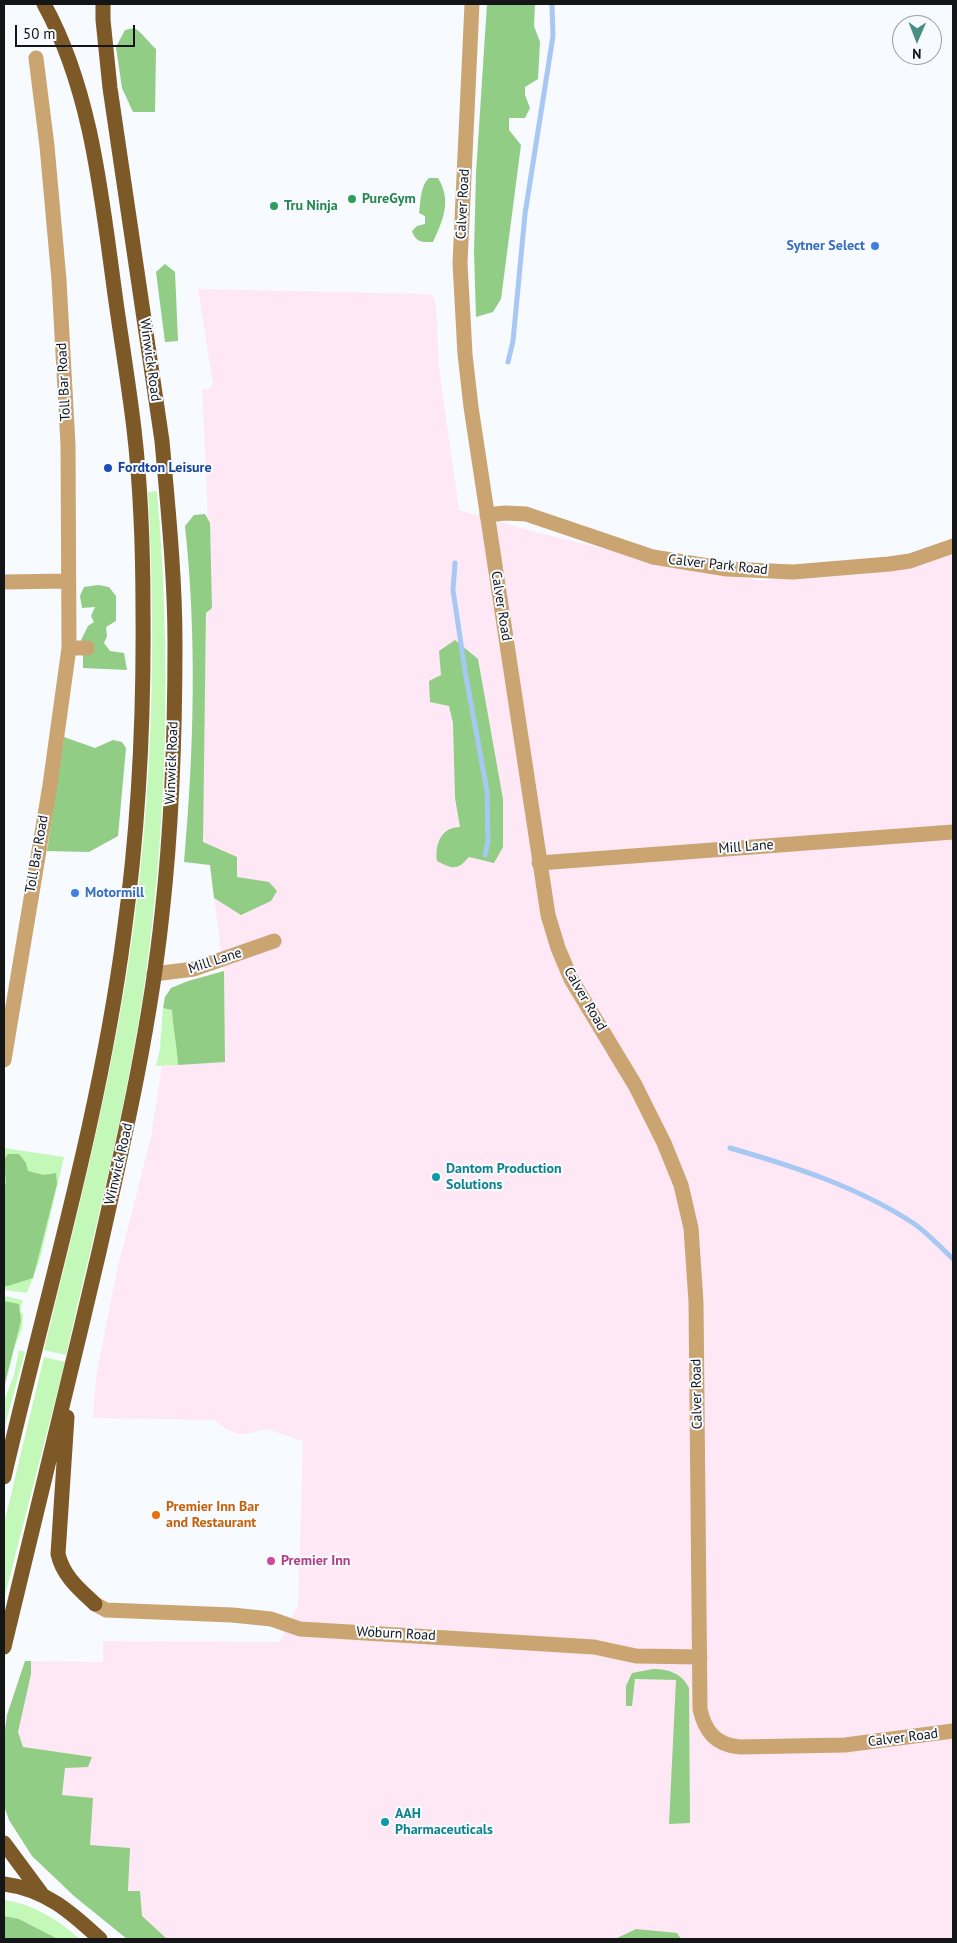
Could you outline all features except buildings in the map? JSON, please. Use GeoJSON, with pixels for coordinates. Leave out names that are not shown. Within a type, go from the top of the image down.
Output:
{"type":"FeatureCollection","features":[{"type":"Feature","properties":{"kind":"highway","name":"Winwick Road"},"geometry":{"type":"LineString","coordinates":[[4,1476],[86,1137],[109,1028],[124,936],[135,845],[144,676],[143,576],[139,491],[134,428],[114,284],[92,140],[84,106],[66,53],[44,4]]}},
{"type":"Feature","properties":{"kind":"highway","name":"Winwick Road"},"geometry":{"type":"LineString","coordinates":[[4,1647],[69,1378],[129,1116],[154,974],[162,914],[172,792],[175,642],[162,441],[110,88],[103,4]]}},
{"type":"Feature","properties":{"kind":"highway"},"geometry":{"type":"LineString","coordinates":[[69,1378],[58,1554],[68,1577],[95,1604]]}},
{"type":"Feature","properties":{"kind":"highway"},"geometry":{"type":"LineString","coordinates":[[4,1843],[41,1893]]}},
{"type":"Feature","properties":{"kind":"highway"},"geometry":{"type":"LineString","coordinates":[[4,1884],[41,1893],[62,1906],[100,1939]]}},
{"type":"Feature","properties":{"kind":"street","name":"Calver Road"},"geometry":{"type":"LineString","coordinates":[[472,4],[460,263],[465,354],[487,515],[548,915],[558,948],[571,980],[635,1085],[664,1143],[681,1185],[691,1228],[696,1302],[700,1709],[703,1720],[712,1737],[730,1746],[845,1745],[953,1731]]}},
{"type":"Feature","properties":{"kind":"street","name":"Toll Bar Road"},"geometry":{"type":"LineString","coordinates":[[4,1060],[8,1003],[50,785],[68,648],[68,446],[51,116],[36,58]]}},
{"type":"Feature","properties":{"kind":"street","name":"Calver Park Road"},"geometry":{"type":"LineString","coordinates":[[487,515],[505,513],[526,514],[653,557],[718,568],[765,572],[793,572],[889,564],[910,561],[953,546]]}},
{"type":"Feature","properties":{"kind":"street"},"geometry":{"type":"LineString","coordinates":[[4,582],[68,581]]}},
{"type":"Feature","properties":{"kind":"street"},"geometry":{"type":"LineString","coordinates":[[68,648],[87,648]]}},
{"type":"Feature","properties":{"kind":"street","name":"Mill Lane"},"geometry":{"type":"LineString","coordinates":[[540,863],[953,832]]}},
{"type":"Feature","properties":{"kind":"street","name":"Mill Lane"},"geometry":{"type":"LineString","coordinates":[[154,974],[194,969],[274,941]]}},
{"type":"Feature","properties":{"kind":"street","name":"Woburn Road"},"geometry":{"type":"LineString","coordinates":[[95,1604],[106,1610],[232,1615],[271,1619],[300,1629],[594,1647],[636,1656],[700,1657]]}},
{"type":"Feature","properties":{"kind":"shaded area"},"geometry":{"type":"Polygon","coordinates":[[[198,289],[428,294],[433,296],[436,303],[439,368],[459,510],[539,533],[630,555],[762,581],[953,553],[953,1939],[127,1939],[74,1896],[32,1856],[9,1820],[4,1806],[4,1737],[7,1715],[25,1661],[103,1662],[103,1641],[280,1642],[298,1605],[303,1441],[266,1429],[239,1434],[228,1430],[214,1420],[93,1418],[96,1377],[117,1270],[151,1137],[162,1066],[225,1061],[224,974],[210,865],[200,849],[207,607],[212,603],[202,389],[208,389],[213,384],[198,289]]]}},
{"type":"Feature","properties":{"kind":"green space"},"geometry":{"type":"Polygon","coordinates":[[[487,4],[535,4],[534,26],[540,42],[538,79],[525,87],[525,95],[530,108],[525,118],[509,118],[509,130],[521,145],[501,299],[493,312],[476,317],[474,252],[476,173],[487,4]]]}},
{"type":"Feature","properties":{"kind":"green space"},"geometry":{"type":"Polygon","coordinates":[[[134,28],[156,49],[155,112],[133,112],[122,88],[116,47],[125,30],[134,28]]]}},
{"type":"Feature","properties":{"kind":"green space"},"geometry":{"type":"Polygon","coordinates":[[[429,178],[438,178],[445,195],[443,218],[433,242],[418,240],[412,231],[417,226],[425,224],[425,216],[419,213],[422,189],[429,178]]]}},
{"type":"Feature","properties":{"kind":"green space"},"geometry":{"type":"Polygon","coordinates":[[[165,264],[175,272],[178,341],[165,342],[156,272],[165,264]]]}},
{"type":"Feature","properties":{"kind":"green space"},"geometry":{"type":"Polygon","coordinates":[[[157,491],[164,612],[165,733],[159,853],[153,913],[139,1021],[130,1069],[66,1355],[44,1350],[89,1165],[109,1072],[126,979],[142,858],[147,797],[152,675],[151,553],[148,492],[157,491]]]}},
{"type":"Feature","properties":{"kind":"green space"},"geometry":{"type":"Polygon","coordinates":[[[205,514],[210,523],[212,608],[206,613],[203,842],[237,857],[237,877],[269,882],[277,891],[271,901],[241,915],[214,898],[210,865],[184,862],[193,694],[189,568],[185,526],[194,515],[205,514]]]}},
{"type":"Feature","properties":{"kind":"green space"},"geometry":{"type":"Polygon","coordinates":[[[98,585],[109,587],[116,596],[116,621],[106,627],[107,636],[104,643],[110,651],[124,653],[127,670],[83,668],[83,653],[90,649],[81,640],[88,626],[94,622],[91,616],[95,607],[82,608],[80,596],[84,587],[98,585]]]}},
{"type":"Feature","properties":{"kind":"green space"},"geometry":{"type":"Polygon","coordinates":[[[455,640],[478,659],[503,799],[503,847],[494,863],[469,857],[458,867],[451,867],[437,861],[436,857],[438,844],[442,836],[449,829],[460,827],[455,798],[453,723],[449,706],[430,702],[429,681],[441,675],[439,651],[455,640]]]}},
{"type":"Feature","properties":{"kind":"green space"},"geometry":{"type":"Polygon","coordinates":[[[64,737],[95,748],[113,740],[122,742],[126,748],[118,836],[89,852],[47,851],[64,737]]]}},
{"type":"Feature","properties":{"kind":"green space"},"geometry":{"type":"Polygon","coordinates":[[[224,971],[225,1062],[178,1065],[172,1010],[163,1008],[165,997],[171,988],[224,971]]]}},
{"type":"Feature","properties":{"kind":"green space"},"geometry":{"type":"Polygon","coordinates":[[[163,1008],[172,1010],[178,1065],[156,1066],[160,1049],[163,1008]]]}},
{"type":"Feature","properties":{"kind":"green space"},"geometry":{"type":"Polygon","coordinates":[[[4,1148],[64,1157],[40,1259],[27,1293],[4,1290],[4,1148]]]}},
{"type":"Feature","properties":{"kind":"green space"},"geometry":{"type":"Polygon","coordinates":[[[8,1154],[19,1154],[26,1163],[28,1171],[44,1175],[56,1173],[57,1184],[33,1278],[4,1286],[4,1186],[6,1183],[4,1160],[8,1154]]]}},
{"type":"Feature","properties":{"kind":"green space"},"geometry":{"type":"Polygon","coordinates":[[[4,1296],[23,1300],[20,1311],[23,1314],[22,1329],[15,1346],[4,1391],[4,1296]]]}},
{"type":"Feature","properties":{"kind":"green space"},"geometry":{"type":"Polygon","coordinates":[[[4,1301],[19,1304],[21,1321],[4,1386],[4,1301]]]}},
{"type":"Feature","properties":{"kind":"green space"},"geometry":{"type":"Polygon","coordinates":[[[19,1350],[25,1352],[4,1429],[4,1401],[14,1375],[19,1350]]]}},
{"type":"Feature","properties":{"kind":"green space"},"geometry":{"type":"Polygon","coordinates":[[[44,1357],[65,1362],[4,1599],[4,1524],[44,1357]]]}},
{"type":"Feature","properties":{"kind":"green space"},"geometry":{"type":"Polygon","coordinates":[[[25,1661],[31,1661],[31,1674],[18,1732],[23,1747],[92,1757],[88,1767],[65,1768],[62,1795],[93,1798],[90,1845],[130,1848],[128,1891],[140,1891],[142,1916],[166,1938],[188,1939],[127,1939],[74,1896],[32,1856],[9,1820],[4,1806],[4,1737],[7,1715],[25,1661]]]}},
{"type":"Feature","properties":{"kind":"green space"},"geometry":{"type":"Polygon","coordinates":[[[653,1669],[664,1670],[678,1675],[689,1688],[690,1823],[669,1824],[676,1680],[635,1679],[632,1706],[626,1706],[626,1686],[632,1673],[653,1669]]]}},
{"type":"Feature","properties":{"kind":"green space"},"geometry":{"type":"Polygon","coordinates":[[[4,1900],[25,1905],[45,1914],[63,1925],[80,1939],[58,1939],[19,1919],[4,1916],[4,1900]]]}},
{"type":"Feature","properties":{"kind":"green space"},"geometry":{"type":"Polygon","coordinates":[[[4,1916],[19,1919],[58,1939],[4,1939],[4,1916]]]}},
{"type":"Feature","properties":{"kind":"green space"},"geometry":{"type":"Polygon","coordinates":[[[636,1929],[677,1933],[681,1939],[615,1939],[636,1929]]]}},
{"type":"Feature","properties":{"kind":"waterway"},"geometry":{"type":"LineString","coordinates":[[508,362],[513,341],[525,214],[553,36],[552,4]]}},
{"type":"Feature","properties":{"kind":"waterway"},"geometry":{"type":"LineString","coordinates":[[455,563],[453,590],[465,671],[487,791],[488,841],[485,855]]}},
{"type":"Feature","properties":{"kind":"waterway"},"geometry":{"type":"LineString","coordinates":[[730,1148],[801,1170],[848,1188],[913,1223],[953,1259]]}},
{"type":"Feature","properties":{"kind":"place","name":"PureGym"},"geometry":{"type":"Point","coordinates":[352,199]}},
{"type":"Feature","properties":{"kind":"place","name":"Tru Ninja"},"geometry":{"type":"Point","coordinates":[274,206]}},
{"type":"Feature","properties":{"kind":"place","name":"Sytner Select"},"geometry":{"type":"Point","coordinates":[875,246]}},
{"type":"Feature","properties":{"kind":"place","name":"Fordton Leisure"},"geometry":{"type":"Point","coordinates":[108,468]}},
{"type":"Feature","properties":{"kind":"place","name":"Motormill"},"geometry":{"type":"Point","coordinates":[75,893]}},
{"type":"Feature","properties":{"kind":"place","name":"Dantom Production Solutions"},"geometry":{"type":"Point","coordinates":[436,1177]}},
{"type":"Feature","properties":{"kind":"place","name":"Premier Inn Bar and Restaurant"},"geometry":{"type":"Point","coordinates":[156,1515]}},
{"type":"Feature","properties":{"kind":"place","name":"Premier Inn"},"geometry":{"type":"Point","coordinates":[271,1561]}},
{"type":"Feature","properties":{"kind":"place","name":"AAH Pharmaceuticals"},"geometry":{"type":"Point","coordinates":[385,1822]}}]}
